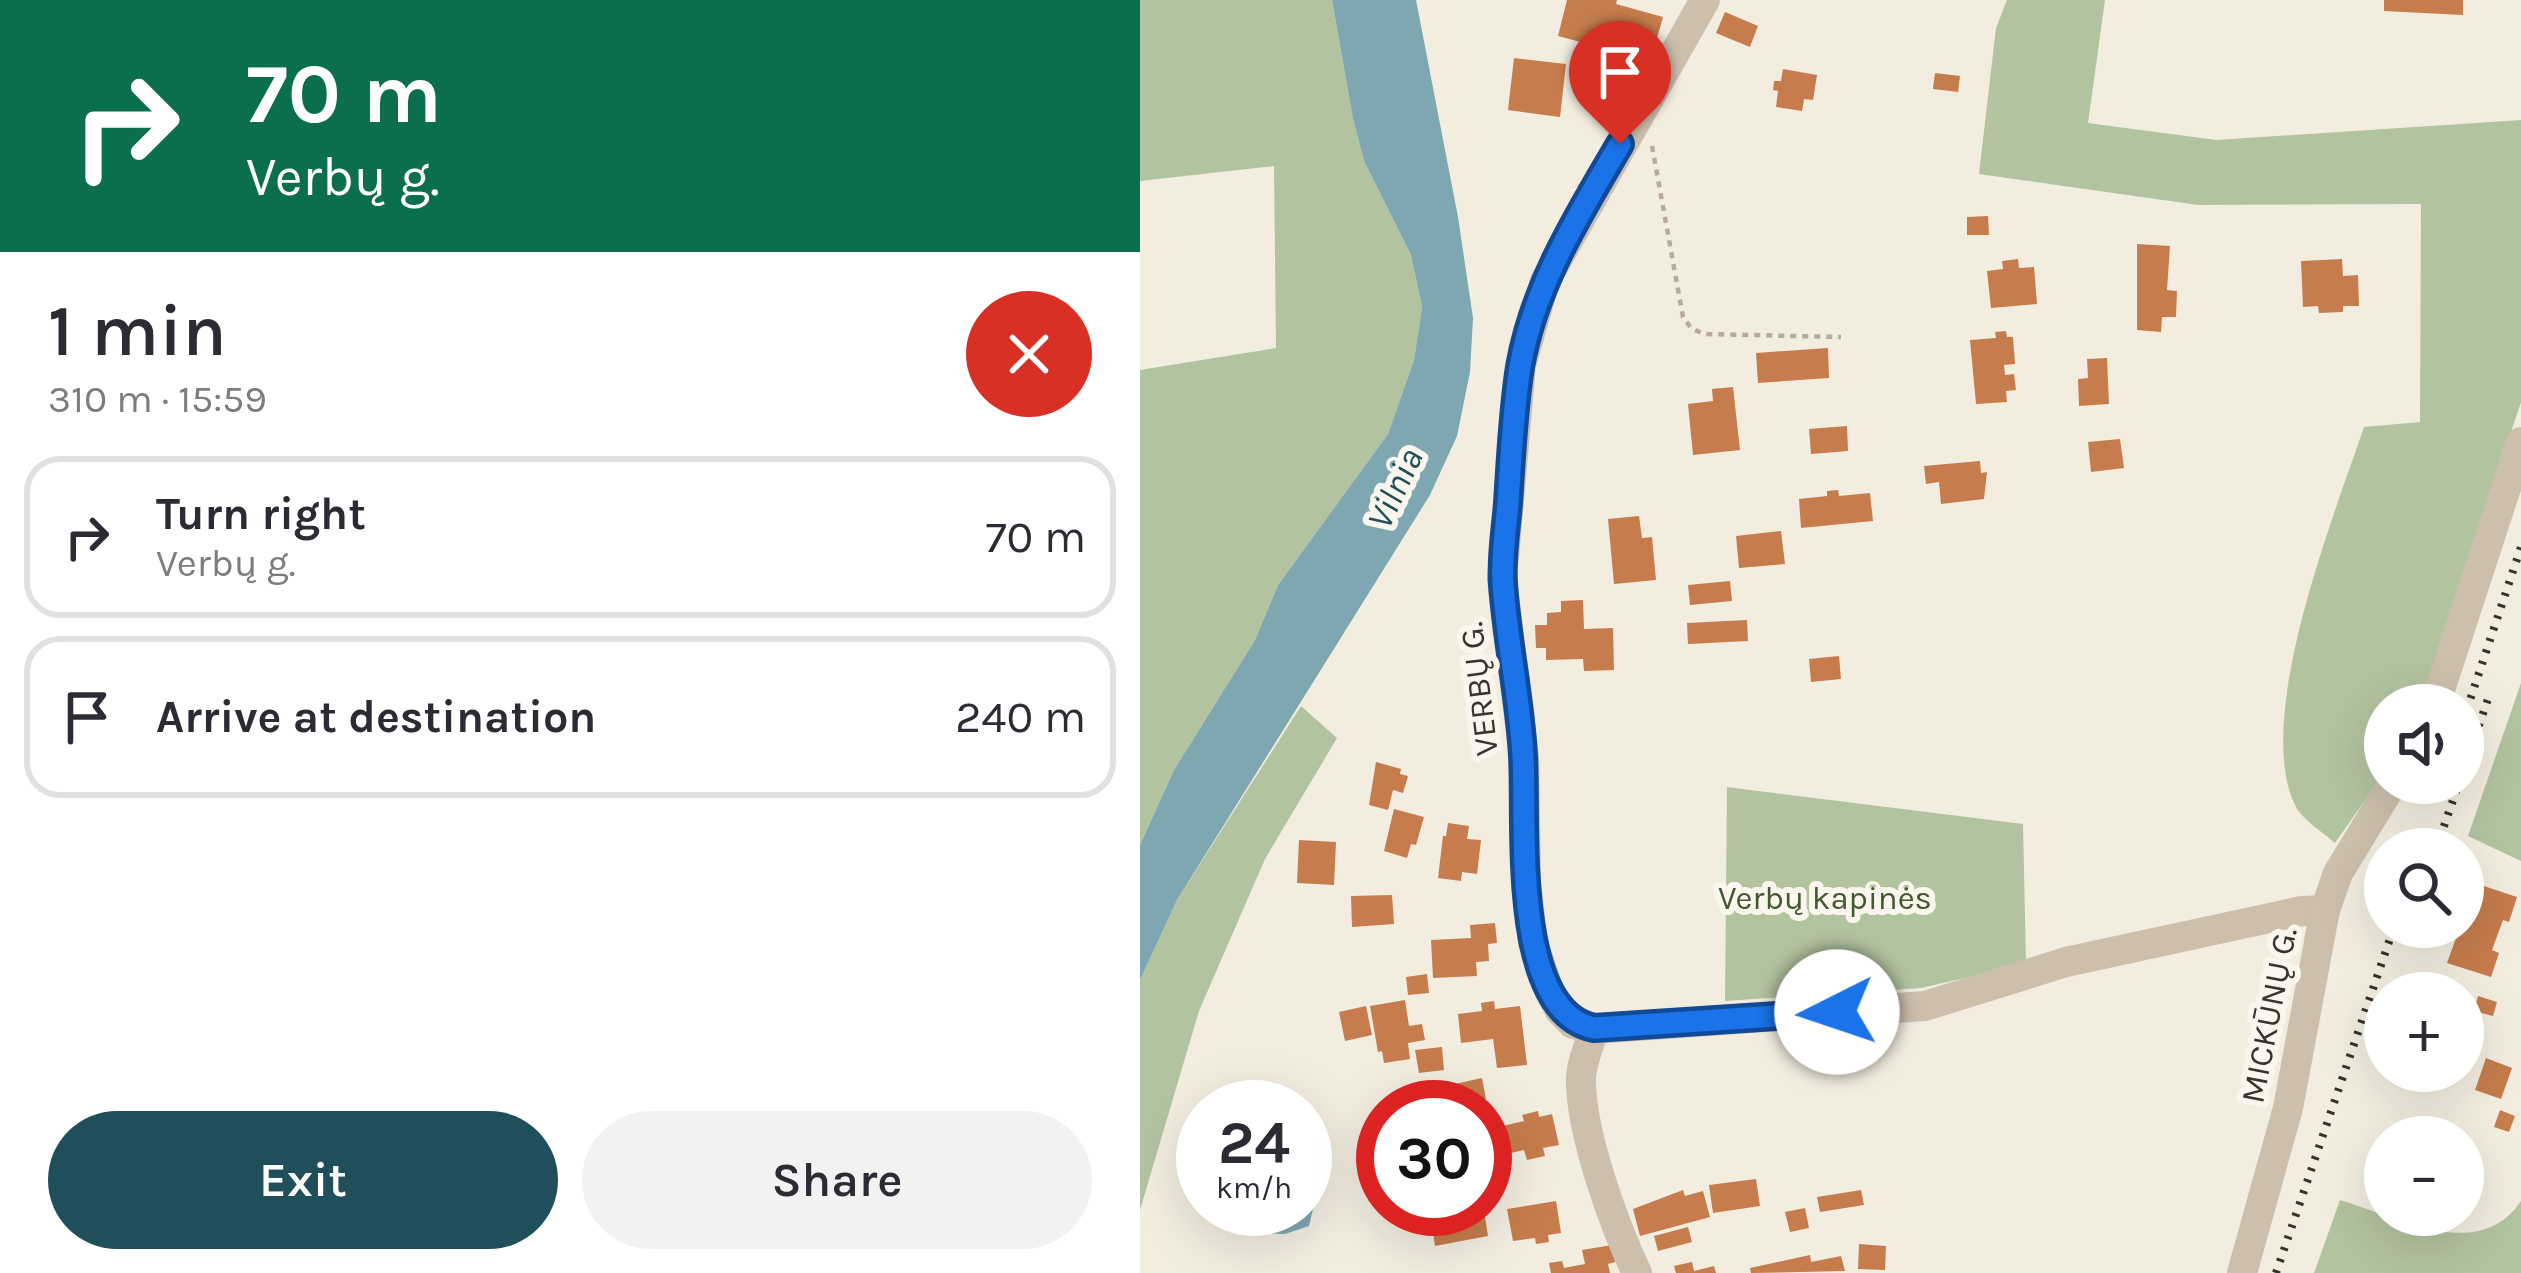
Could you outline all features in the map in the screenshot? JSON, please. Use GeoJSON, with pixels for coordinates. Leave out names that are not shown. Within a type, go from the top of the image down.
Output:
{"type":"FeatureCollection","features":[{"type":"Feature","properties":{"kind":"street","name":"VERBŲ G."},"geometry":{"type":"LineString","coordinates":[[1594,1028],[1574,1024],[1560,1011],[1533,943],[1526,883],[1523,757],[1502,579],[1520,365],[1545,280],[1705,0]]}},
{"type":"Feature","properties":{"kind":"street"},"geometry":{"type":"LineString","coordinates":[[2442,684],[2521,442]]}},
{"type":"Feature","properties":{"kind":"street","name":"MICKŪNŲ G."},"geometry":{"type":"LineString","coordinates":[[2242,1273],[2288,1108],[2325,910],[2338,874],[2380,804]]}},
{"type":"Feature","properties":{"kind":"street"},"geometry":{"type":"LineString","coordinates":[[1637,1273],[1624,1246],[1584,1114],[1580,1078],[1594,1028],[1925,1006],[2066,962],[2302,910],[2325,910]]}},
{"type":"Feature","properties":{"kind":"path"},"geometry":{"type":"LineString","coordinates":[[1638,113],[1657,163],[1683,317],[1691,328],[1704,334],[1840,337]]}},
{"type":"Feature","properties":{"kind":"green space"},"geometry":{"type":"Polygon","coordinates":[[[1140,0],[1332,0],[1364,161],[1411,255],[1422,307],[1414,360],[1388,434],[1278,585],[1255,640],[1174,770],[1140,845],[1140,370],[1276,348],[1274,166],[1140,181],[1140,0]]]}},
{"type":"Feature","properties":{"kind":"green space"},"geometry":{"type":"Polygon","coordinates":[[[2007,0],[2105,0],[2088,123],[2216,140],[2521,120],[2521,402],[2427,684],[2364,684],[2364,802],[2335,843],[2298,810],[2285,767],[2290,671],[2318,563],[2364,427],[2420,422],[2421,204],[2198,205],[1979,174],[1996,28],[2007,0]]]}},
{"type":"Feature","properties":{"kind":"green space"},"geometry":{"type":"Polygon","coordinates":[[[2521,683],[2521,861],[2484,844],[2484,828],[2471,828],[2479,804],[2484,804],[2484,790],[2521,683]]]}},
{"type":"Feature","properties":{"kind":"green space"},"geometry":{"type":"Polygon","coordinates":[[[1301,706],[1337,738],[1265,859],[1199,1011],[1140,1210],[1140,980],[1177,900],[1301,706]]]}},
{"type":"Feature","properties":{"kind":"green space","name":"Verbų kapinės"},"geometry":{"type":"Polygon","coordinates":[[[1727,787],[2023,824],[2026,964],[1921,988],[1725,1001],[1727,787]]]}},
{"type":"Feature","properties":{"kind":"green space"},"geometry":{"type":"Polygon","coordinates":[[[2340,1200],[2364,1208],[2364,1236],[2484,1236],[2484,1230],[2504,1220],[2521,1201],[2521,1273],[2314,1273],[2340,1200]]]}},
{"type":"Feature","properties":{"kind":"water","name":"Vilnia"},"geometry":{"type":"Polygon","coordinates":[[[1332,0],[1416,0],[1473,318],[1470,372],[1457,436],[1430,495],[1177,900],[1140,980],[1140,845],[1174,770],[1255,640],[1278,585],[1388,434],[1414,360],[1422,307],[1411,255],[1364,161],[1332,0]]]}},
{"type":"Feature","properties":{"kind":"building"},"geometry":{"type":"Polygon","coordinates":[[[1567,0],[1617,0],[1616,4],[1663,17],[1655,45],[1644,42],[1642,50],[1625,45],[1628,38],[1603,31],[1599,47],[1558,36],[1567,0]]]}},
{"type":"Feature","properties":{"kind":"building"},"geometry":{"type":"Polygon","coordinates":[[[2384,0],[2463,0],[2463,15],[2384,11],[2384,0]]]}},
{"type":"Feature","properties":{"kind":"building"},"geometry":{"type":"Polygon","coordinates":[[[1725,12],[1758,26],[1750,47],[1716,33],[1725,12]]]}},
{"type":"Feature","properties":{"kind":"building"},"geometry":{"type":"Polygon","coordinates":[[[1514,58],[1566,64],[1560,117],[1508,110],[1514,58]]]}},
{"type":"Feature","properties":{"kind":"building"},"geometry":{"type":"Polygon","coordinates":[[[1783,69],[1817,75],[1813,100],[1804,99],[1802,111],[1776,107],[1774,81],[1781,81],[1783,69]]]}},
{"type":"Feature","properties":{"kind":"building"},"geometry":{"type":"Polygon","coordinates":[[[1935,73],[1960,76],[1958,92],[1933,89],[1935,73]]]}},
{"type":"Feature","properties":{"kind":"building"},"geometry":{"type":"Polygon","coordinates":[[[1988,216],[1989,235],[1967,235],[1967,217],[1988,216]]]}},
{"type":"Feature","properties":{"kind":"building"},"geometry":{"type":"Polygon","coordinates":[[[2137,244],[2170,246],[2167,290],[2177,291],[2176,317],[2162,317],[2161,332],[2137,330],[2137,244]]]}},
{"type":"Feature","properties":{"kind":"building"},"geometry":{"type":"Polygon","coordinates":[[[2018,259],[2019,268],[2034,267],[2037,304],[1991,308],[1987,271],[2003,269],[2002,261],[2018,259]]]}},
{"type":"Feature","properties":{"kind":"building"},"geometry":{"type":"Polygon","coordinates":[[[2342,259],[2343,276],[2358,275],[2359,306],[2319,313],[2318,306],[2303,307],[2301,261],[2342,259]]]}},
{"type":"Feature","properties":{"kind":"building"},"geometry":{"type":"Polygon","coordinates":[[[2006,331],[2007,337],[2013,337],[2015,364],[2004,365],[2005,375],[2014,374],[2016,390],[2006,391],[2007,402],[1976,404],[1970,340],[1996,338],[1995,332],[2006,331]]]}},
{"type":"Feature","properties":{"kind":"building"},"geometry":{"type":"Polygon","coordinates":[[[1828,348],[1829,378],[1758,383],[1756,353],[1828,348]]]}},
{"type":"Feature","properties":{"kind":"building"},"geometry":{"type":"Polygon","coordinates":[[[2107,358],[2109,404],[2079,406],[2078,379],[2088,378],[2087,359],[2107,358]]]}},
{"type":"Feature","properties":{"kind":"building"},"geometry":{"type":"Polygon","coordinates":[[[1733,387],[1740,450],[1693,455],[1688,404],[1713,401],[1712,389],[1733,387]]]}},
{"type":"Feature","properties":{"kind":"building"},"geometry":{"type":"Polygon","coordinates":[[[1847,426],[1848,451],[1811,454],[1809,429],[1847,426]]]}},
{"type":"Feature","properties":{"kind":"building"},"geometry":{"type":"Polygon","coordinates":[[[2120,439],[2124,468],[2091,472],[2088,442],[2120,439]]]}},
{"type":"Feature","properties":{"kind":"building"},"geometry":{"type":"Polygon","coordinates":[[[1980,461],[1981,473],[1987,472],[1984,499],[1941,504],[1939,482],[1926,484],[1924,466],[1980,461]]]}},
{"type":"Feature","properties":{"kind":"building"},"geometry":{"type":"Polygon","coordinates":[[[1838,490],[1839,496],[1870,493],[1873,521],[1801,528],[1799,499],[1838,490]]]}},
{"type":"Feature","properties":{"kind":"building"},"geometry":{"type":"Polygon","coordinates":[[[1639,516],[1642,538],[1652,537],[1656,580],[1614,584],[1608,519],[1639,516]]]}},
{"type":"Feature","properties":{"kind":"building"},"geometry":{"type":"Polygon","coordinates":[[[1781,531],[1785,564],[1739,568],[1736,536],[1781,531]]]}},
{"type":"Feature","properties":{"kind":"building"},"geometry":{"type":"Polygon","coordinates":[[[1730,581],[1732,601],[1690,605],[1688,585],[1730,581]]]}},
{"type":"Feature","properties":{"kind":"building"},"geometry":{"type":"Polygon","coordinates":[[[1583,600],[1584,629],[1613,628],[1614,670],[1584,671],[1583,659],[1546,660],[1546,648],[1536,648],[1535,625],[1547,625],[1547,613],[1561,612],[1561,601],[1583,600]]]}},
{"type":"Feature","properties":{"kind":"building"},"geometry":{"type":"Polygon","coordinates":[[[1747,620],[1748,641],[1688,644],[1687,623],[1747,620]]]}},
{"type":"Feature","properties":{"kind":"building"},"geometry":{"type":"Polygon","coordinates":[[[1839,656],[1841,679],[1811,682],[1809,659],[1839,656]]]}},
{"type":"Feature","properties":{"kind":"building"},"geometry":{"type":"Polygon","coordinates":[[[1376,762],[1401,769],[1400,774],[1408,776],[1403,793],[1393,790],[1388,810],[1369,805],[1376,762]]]}},
{"type":"Feature","properties":{"kind":"building"},"geometry":{"type":"Polygon","coordinates":[[[1394,809],[1424,817],[1407,858],[1384,851],[1394,809]]]}},
{"type":"Feature","properties":{"kind":"building"},"geometry":{"type":"Polygon","coordinates":[[[1448,823],[1469,826],[1467,839],[1481,840],[1477,874],[1462,872],[1461,881],[1438,878],[1448,823]]]}},
{"type":"Feature","properties":{"kind":"building"},"geometry":{"type":"Polygon","coordinates":[[[1299,840],[1336,842],[1334,885],[1297,883],[1299,840]]]}},
{"type":"Feature","properties":{"kind":"building"},"geometry":{"type":"Polygon","coordinates":[[[2484,886],[2517,897],[2492,950],[2499,953],[2491,977],[2447,963],[2452,948],[2484,948],[2484,886]]]}},
{"type":"Feature","properties":{"kind":"building"},"geometry":{"type":"Polygon","coordinates":[[[1392,895],[1394,924],[1352,927],[1351,896],[1392,895]]]}},
{"type":"Feature","properties":{"kind":"building"},"geometry":{"type":"Polygon","coordinates":[[[1495,923],[1497,943],[1488,944],[1489,961],[1476,962],[1477,976],[1433,978],[1431,940],[1471,938],[1470,925],[1495,923]]]}},
{"type":"Feature","properties":{"kind":"building"},"geometry":{"type":"Polygon","coordinates":[[[1427,974],[1429,993],[1408,995],[1406,977],[1427,974]]]}},
{"type":"Feature","properties":{"kind":"building"},"geometry":{"type":"Polygon","coordinates":[[[2484,998],[2497,1002],[2493,1016],[2484,1014],[2484,998]]]}},
{"type":"Feature","properties":{"kind":"building"},"geometry":{"type":"Polygon","coordinates":[[[1405,1000],[1409,1026],[1422,1024],[1425,1040],[1408,1043],[1410,1059],[1384,1063],[1370,1006],[1405,1000]]]}},
{"type":"Feature","properties":{"kind":"building"},"geometry":{"type":"Polygon","coordinates":[[[1494,1001],[1495,1009],[1520,1006],[1527,1065],[1497,1068],[1493,1039],[1461,1043],[1458,1014],[1482,1011],[1481,1003],[1494,1001]]]}},
{"type":"Feature","properties":{"kind":"building"},"geometry":{"type":"Polygon","coordinates":[[[1366,1006],[1372,1035],[1345,1041],[1339,1012],[1366,1006]]]}},
{"type":"Feature","properties":{"kind":"building"},"geometry":{"type":"Polygon","coordinates":[[[1442,1047],[1444,1070],[1419,1073],[1415,1050],[1442,1047]]]}},
{"type":"Feature","properties":{"kind":"building"},"geometry":{"type":"Polygon","coordinates":[[[2486,1058],[2512,1068],[2501,1099],[2481,1092],[2486,1058]]]}},
{"type":"Feature","properties":{"kind":"building"},"geometry":{"type":"Polygon","coordinates":[[[2500,1110],[2515,1116],[2509,1132],[2494,1127],[2500,1110]]]}},
{"type":"Feature","properties":{"kind":"building"},"geometry":{"type":"Polygon","coordinates":[[[1552,1114],[1559,1145],[1543,1148],[1545,1156],[1527,1160],[1524,1150],[1512,1153],[1512,1124],[1524,1121],[1522,1115],[1552,1114]]]}},
{"type":"Feature","properties":{"kind":"building"},"geometry":{"type":"Polygon","coordinates":[[[1756,1179],[1760,1206],[1713,1213],[1709,1185],[1756,1179]]]}},
{"type":"Feature","properties":{"kind":"building"},"geometry":{"type":"Polygon","coordinates":[[[1683,1190],[1685,1196],[1703,1191],[1710,1217],[1640,1236],[1633,1209],[1683,1190]]]}},
{"type":"Feature","properties":{"kind":"building"},"geometry":{"type":"Polygon","coordinates":[[[1861,1190],[1864,1205],[1820,1212],[1817,1197],[1861,1190]]]}},
{"type":"Feature","properties":{"kind":"building"},"geometry":{"type":"Polygon","coordinates":[[[1556,1201],[1561,1233],[1548,1235],[1549,1242],[1536,1244],[1535,1238],[1513,1241],[1512,1208],[1556,1201]]]}},
{"type":"Feature","properties":{"kind":"building"},"geometry":{"type":"Polygon","coordinates":[[[1805,1208],[1809,1228],[1790,1232],[1785,1212],[1805,1208]]]}},
{"type":"Feature","properties":{"kind":"building"},"geometry":{"type":"Polygon","coordinates":[[[1688,1227],[1692,1242],[1658,1251],[1654,1236],[1688,1227]]]}},
{"type":"Feature","properties":{"kind":"building"},"geometry":{"type":"Polygon","coordinates":[[[1433,1236],[1488,1236],[1435,1246],[1433,1236]]]}},
{"type":"Feature","properties":{"kind":"building"},"geometry":{"type":"Polygon","coordinates":[[[1859,1244],[1886,1246],[1885,1270],[1858,1269],[1859,1244]]]}},
{"type":"Feature","properties":{"kind":"building"},"geometry":{"type":"Polygon","coordinates":[[[1612,1245],[1615,1262],[1608,1264],[1610,1273],[1551,1273],[1549,1263],[1562,1261],[1564,1268],[1585,1264],[1582,1250],[1612,1245]]]}},
{"type":"Feature","properties":{"kind":"building"},"geometry":{"type":"Polygon","coordinates":[[[1810,1255],[1811,1262],[1841,1256],[1845,1271],[1751,1273],[1750,1268],[1810,1255]]]}},
{"type":"Feature","properties":{"kind":"building"},"geometry":{"type":"Polygon","coordinates":[[[1692,1262],[1694,1271],[1714,1266],[1716,1273],[1676,1273],[1674,1266],[1692,1262]]]}},
{"type":"Feature","properties":{"kind":"railway"},"geometry":{"type":"LineString","coordinates":[[2475,684],[2521,547]]}},
{"type":"Feature","properties":{"kind":"railway"},"geometry":{"type":"LineString","coordinates":[[2484,711],[2488,699]]}},
{"type":"Feature","properties":{"kind":"railway"},"geometry":{"type":"LineString","coordinates":[[2443,828],[2452,804]]}},
{"type":"Feature","properties":{"kind":"railway"},"geometry":{"type":"LineString","coordinates":[[2276,1273],[2387,948]]}},
{"type":"Feature","properties":{"kind":"route"},"geometry":{"type":"LineString","coordinates":[[1620,144],[1545,280],[1520,365],[1502,579],[1521,732],[1533,943],[1549,990],[1574,1024],[1594,1028],[1837,1012]]}}]}
